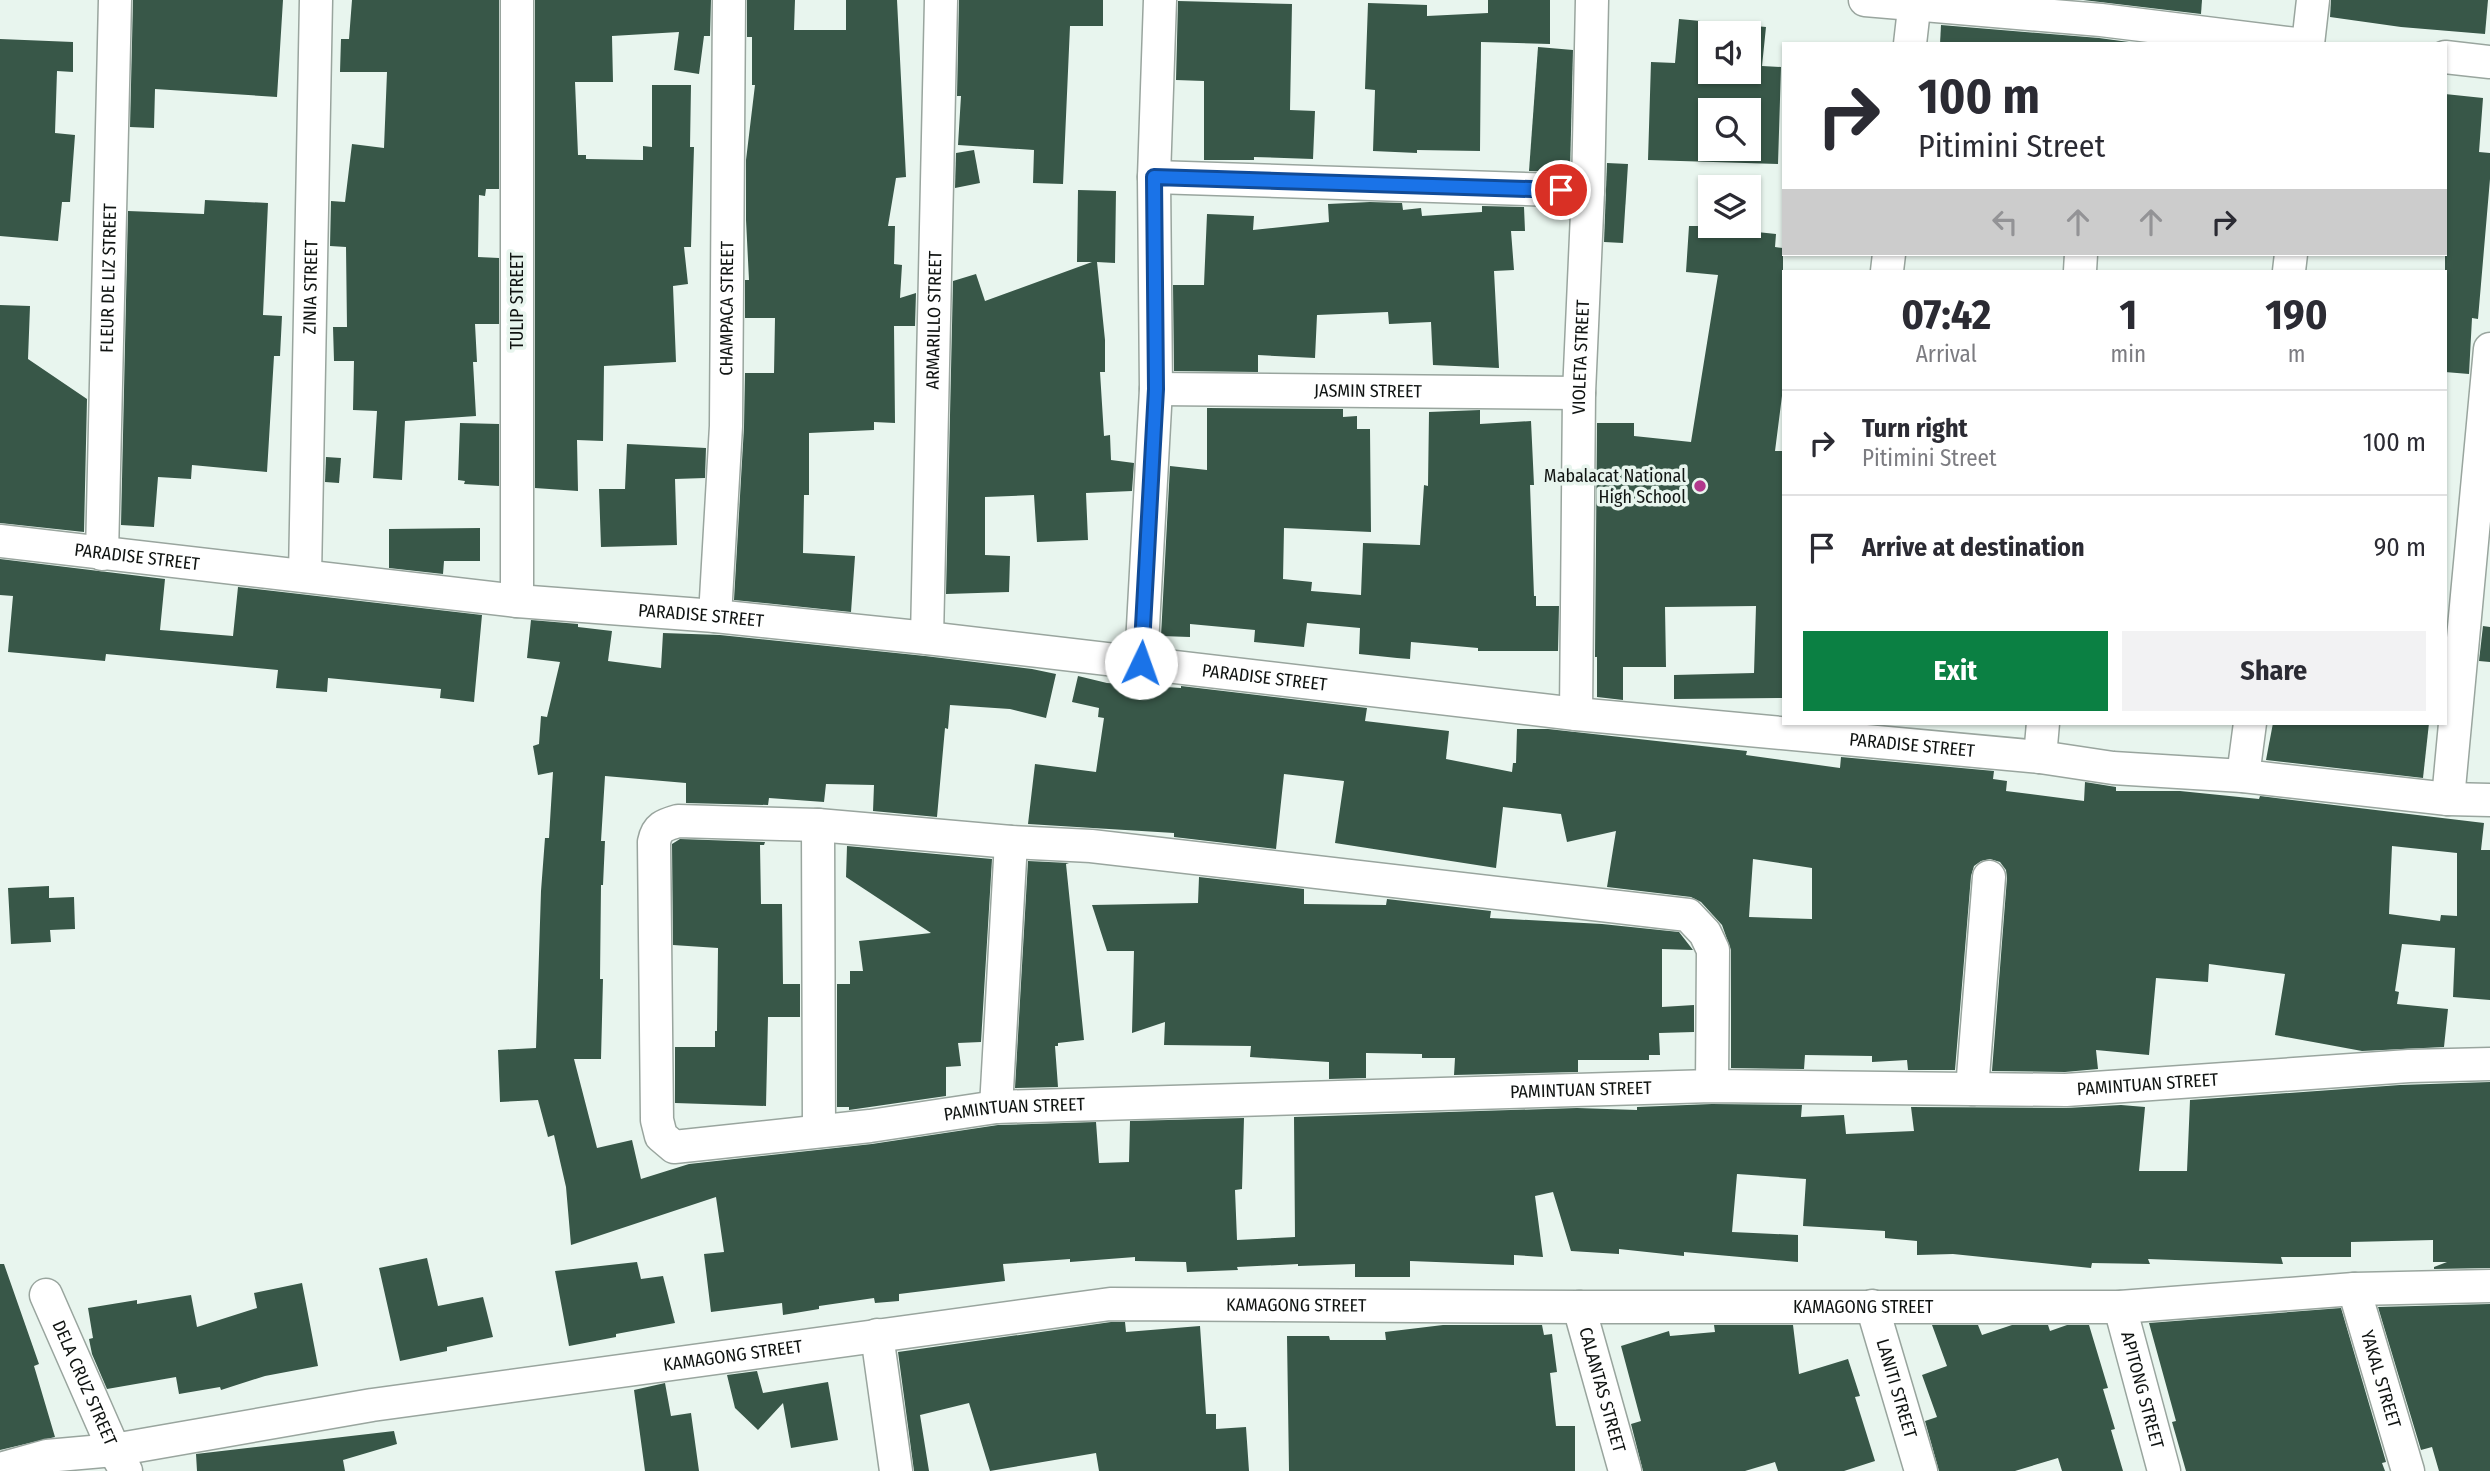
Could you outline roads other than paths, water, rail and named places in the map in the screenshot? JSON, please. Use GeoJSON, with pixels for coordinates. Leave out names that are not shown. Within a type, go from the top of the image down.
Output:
{"type":"FeatureCollection","features":[{"type":"Feature","properties":{"kind":"street","name":"FLEUR DE LIZ STREET"},"geometry":{"type":"LineString","coordinates":[[102,554],[115,0]]}},
{"type":"Feature","properties":{"kind":"street","name":"ZINIA STREET"},"geometry":{"type":"LineString","coordinates":[[305,576],[316,0]]}},
{"type":"Feature","properties":{"kind":"street","name":"TULIP STREET"},"geometry":{"type":"LineString","coordinates":[[517,0],[517,601]]}},
{"type":"Feature","properties":{"kind":"street","name":"CHAMPACA STREET"},"geometry":{"type":"LineString","coordinates":[[715,616],[726,426],[729,0]]}},
{"type":"Feature","properties":{"kind":"street","name":"ARMARILLO STREET"},"geometry":{"type":"LineString","coordinates":[[927,638],[941,0]]}},
{"type":"Feature","properties":{"kind":"street"},"geometry":{"type":"LineString","coordinates":[[1141,663],[1156,389],[1154,177],[1160,0]]}},
{"type":"Feature","properties":{"kind":"street","name":"VIOLETA STREET"},"geometry":{"type":"LineString","coordinates":[[1576,714],[1578,393],[1588,191],[1592,0]]}},
{"type":"Feature","properties":{"kind":"street"},"geometry":{"type":"LineString","coordinates":[[1865,0],[1914,1],[2279,42]]}},
{"type":"Feature","properties":{"kind":"street"},"geometry":{"type":"LineString","coordinates":[[2308,42],[2312,0]]}},
{"type":"Feature","properties":{"kind":"street"},"geometry":{"type":"LineString","coordinates":[[1910,42],[1914,1]]}},
{"type":"Feature","properties":{"kind":"street"},"geometry":{"type":"LineString","coordinates":[[2447,57],[2490,62]]}},
{"type":"Feature","properties":{"kind":"street"},"geometry":{"type":"LineString","coordinates":[[1154,177],[1588,191]]}},
{"type":"Feature","properties":{"kind":"street"},"geometry":{"type":"LineString","coordinates":[[2448,799],[2490,349]]}},
{"type":"Feature","properties":{"kind":"street","name":"JASMIN STREET"},"geometry":{"type":"LineString","coordinates":[[1156,389],[1578,393]]}},
{"type":"Feature","properties":{"kind":"street","name":"PARADISE STREET"},"geometry":{"type":"LineString","coordinates":[[0,541],[517,601],[715,616],[927,638],[1576,714],[1840,731],[2113,768],[2243,776],[2448,799],[2490,800]]}},
{"type":"Feature","properties":{"kind":"street"},"geometry":{"type":"LineString","coordinates":[[2040,757],[2043,725]]}},
{"type":"Feature","properties":{"kind":"street"},"geometry":{"type":"LineString","coordinates":[[2243,776],[2250,725]]}},
{"type":"Feature","properties":{"kind":"street","name":"PAMINTUAN STREET"},"geometry":{"type":"LineString","coordinates":[[818,825],[678,821],[656,831],[657,1121],[661,1136],[674,1147],[870,1126],[996,1107],[1712,1086],[2066,1090],[2409,1066],[2490,1064]]}},
{"type":"Feature","properties":{"kind":"street"},"geometry":{"type":"LineString","coordinates":[[819,1131],[818,825],[1011,842],[1091,846],[1688,915],[1705,933],[1713,950],[1712,1086]]}},
{"type":"Feature","properties":{"kind":"street"},"geometry":{"type":"LineString","coordinates":[[996,1107],[1011,842]]}},
{"type":"Feature","properties":{"kind":"street"},"geometry":{"type":"LineString","coordinates":[[1972,1089],[1989,877]]}},
{"type":"Feature","properties":{"kind":"street","name":"KAMAGONG STREET"},"geometry":{"type":"LineString","coordinates":[[0,1469],[47,1456],[120,1461],[372,1405],[1110,1304],[2119,1307],[2354,1289],[2490,1286]]}},
{"type":"Feature","properties":{"kind":"street","name":"YAKAL STREET"},"geometry":{"type":"LineString","coordinates":[[2354,1289],[2408,1471]]}},
{"type":"Feature","properties":{"kind":"street","name":"DELA CRUZ STREET"},"geometry":{"type":"LineString","coordinates":[[46,1295],[120,1461]]}},
{"type":"Feature","properties":{"kind":"street","name":"LANITI STREET"},"geometry":{"type":"LineString","coordinates":[[1872,1306],[1920,1471]]}},
{"type":"Feature","properties":{"kind":"street","name":"CALANTAS STREET"},"geometry":{"type":"LineString","coordinates":[[1579,1307],[1625,1471]]}},
{"type":"Feature","properties":{"kind":"street","name":"APITONG STREET"},"geometry":{"type":"LineString","coordinates":[[2119,1307],[2164,1471]]}},
{"type":"Feature","properties":{"kind":"street"},"geometry":{"type":"LineString","coordinates":[[877,1335],[897,1471]]}},
{"type":"Feature","properties":{"kind":"place","name":"Mabalacat National High School"},"geometry":{"type":"Point","coordinates":[1700,486]}}]}
